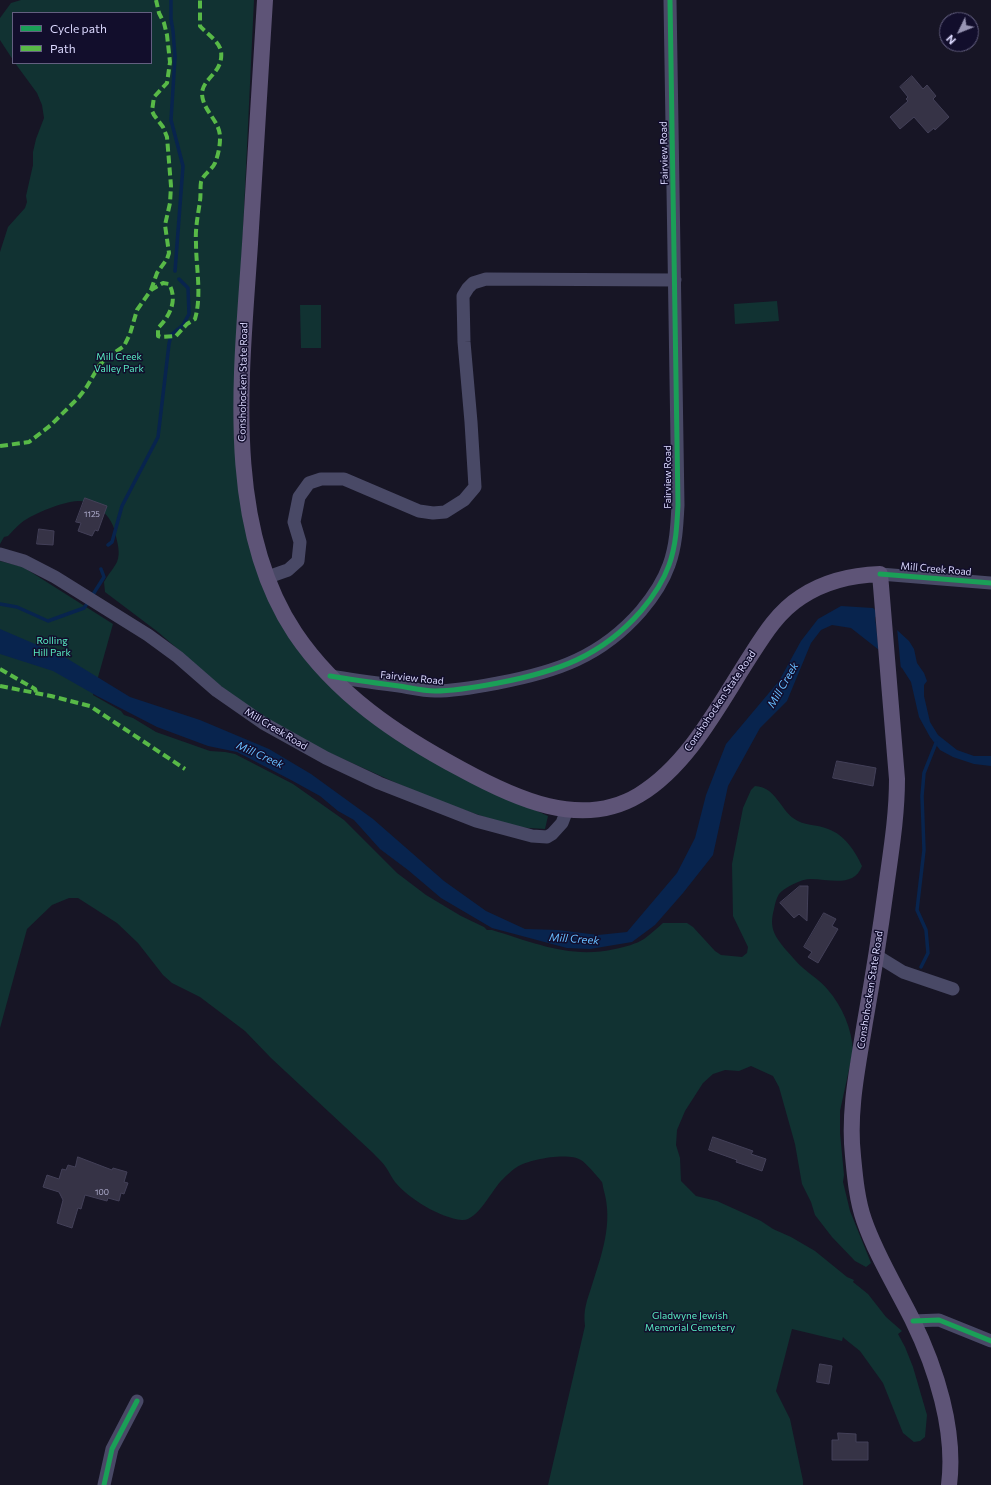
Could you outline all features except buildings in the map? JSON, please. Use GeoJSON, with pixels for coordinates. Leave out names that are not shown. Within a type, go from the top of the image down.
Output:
{"type":"FeatureCollection","features":[{"type":"Feature","properties":{"kind":"main road","name":"Conshohocken State Road"},"geometry":{"type":"LineString","coordinates":[[265,0],[242,373],[241,405],[243,460],[248,501],[257,544],[278,601],[295,632],[330,676],[356,702],[370,713],[440,758],[491,785],[510,793],[544,805],[567,810],[583,811],[613,806],[628,801],[653,786],[674,767],[705,727],[768,629],[788,606],[805,594],[826,584],[854,576],[880,574],[897,802],[876,956],[853,1097],[852,1154],[857,1190],[864,1220],[878,1252],[913,1320],[932,1368],[944,1408],[949,1448],[949,1485]]}},
{"type":"Feature","properties":{"kind":"street","name":"Fairview Road"},"geometry":{"type":"LineString","coordinates":[[330,676],[433,691],[451,691],[532,677],[574,662],[595,651],[632,622],[660,586],[670,565],[676,536],[678,505],[670,0]]}},
{"type":"Feature","properties":{"kind":"street"},"geometry":{"type":"LineString","coordinates":[[268,577],[288,570],[298,561],[300,542],[294,522],[299,497],[309,483],[321,479],[344,479],[419,511],[433,513],[445,512],[464,500],[475,487],[464,342],[463,296],[472,283],[486,279],[675,280]]}},
{"type":"Feature","properties":{"kind":"street","name":"Mill Creek Road"},"geometry":{"type":"LineString","coordinates":[[0,554],[24,561],[55,577],[164,647],[217,691],[263,723],[326,758],[379,783],[476,821],[532,836],[547,837],[552,834],[562,823],[567,810]]}},
{"type":"Feature","properties":{"kind":"street","name":"Mill Creek Road"},"geometry":{"type":"LineString","coordinates":[[880,574],[991,583]]}},
{"type":"Feature","properties":{"kind":"street"},"geometry":{"type":"LineString","coordinates":[[876,956],[903,972],[953,989]]}},
{"type":"Feature","properties":{"kind":"street"},"geometry":{"type":"LineString","coordinates":[[913,1320],[939,1320],[991,1341]]}},
{"type":"Feature","properties":{"kind":"street"},"geometry":{"type":"LineString","coordinates":[[104,1485],[112,1449],[137,1401]]}},
{"type":"Feature","properties":{"kind":"green space","name":"Mill Creek Valley Park"},"geometry":{"type":"Polygon","coordinates":[[[21,0],[254,0],[235,398],[237,460],[297,647],[323,680],[357,711],[405,743],[474,782],[548,816],[545,829],[514,827],[432,799],[301,740],[245,707],[158,632],[105,592],[104,582],[117,562],[119,551],[118,543],[110,520],[102,510],[91,503],[78,501],[64,503],[33,515],[21,523],[8,536],[4,537],[0,544],[0,252],[8,227],[25,208],[27,202],[26,196],[33,165],[33,152],[44,118],[42,105],[37,93],[16,64],[152,64],[152,12],[12,12],[12,58],[0,40],[0,18],[11,3],[21,0]]]}},
{"type":"Feature","properties":{"kind":"green space"},"geometry":{"type":"Polygon","coordinates":[[[777,301],[779,321],[735,324],[734,304],[777,301]]]}},
{"type":"Feature","properties":{"kind":"green space"},"geometry":{"type":"Polygon","coordinates":[[[300,305],[321,305],[321,348],[301,348],[300,305]]]}},
{"type":"Feature","properties":{"kind":"green space"},"geometry":{"type":"Polygon","coordinates":[[[0,561],[23,567],[113,624],[93,695],[121,711],[124,715],[133,718],[156,732],[210,751],[235,754],[293,784],[344,820],[397,873],[426,895],[487,930],[492,930],[538,944],[568,951],[599,952],[638,942],[647,937],[663,923],[687,923],[721,955],[742,957],[747,953],[748,947],[733,916],[732,864],[743,808],[751,790],[755,786],[768,790],[788,814],[797,821],[819,826],[840,835],[853,849],[862,866],[858,873],[847,880],[833,881],[807,879],[789,886],[779,894],[776,900],[772,926],[778,940],[786,950],[833,996],[842,1011],[851,1034],[853,1051],[840,1111],[840,1133],[844,1175],[843,1182],[850,1211],[871,1263],[866,1267],[855,1261],[832,1237],[815,1215],[811,1202],[802,1184],[795,1144],[779,1087],[773,1076],[751,1066],[739,1071],[725,1070],[713,1074],[703,1083],[685,1111],[677,1130],[676,1145],[680,1158],[681,1181],[696,1196],[717,1201],[761,1221],[815,1251],[847,1277],[854,1280],[853,1282],[868,1294],[886,1317],[902,1331],[898,1334],[913,1367],[927,1415],[925,1437],[920,1441],[914,1442],[903,1433],[883,1383],[860,1351],[843,1337],[842,1341],[792,1329],[776,1391],[790,1419],[803,1485],[548,1485],[585,1326],[586,1305],[603,1250],[607,1227],[606,1203],[602,1182],[581,1160],[568,1157],[539,1159],[517,1167],[503,1179],[479,1210],[468,1219],[462,1220],[453,1218],[425,1206],[416,1201],[401,1188],[376,1156],[271,1058],[245,1031],[200,997],[172,983],[163,975],[138,943],[117,923],[78,898],[69,898],[52,905],[27,929],[0,1028],[0,561]]]}},
{"type":"Feature","properties":{"kind":"water","name":"Mill Creek"},"geometry":{"type":"Polygon","coordinates":[[[841,606],[873,608],[909,641],[914,649],[917,663],[924,673],[927,681],[924,685],[924,696],[930,722],[938,735],[957,750],[974,756],[991,756],[991,766],[974,764],[953,757],[940,750],[930,737],[919,717],[911,682],[902,668],[851,628],[832,625],[821,630],[811,643],[787,701],[760,728],[728,786],[713,855],[655,925],[632,942],[590,949],[567,948],[492,928],[441,898],[380,849],[354,820],[338,811],[320,796],[237,752],[208,746],[157,727],[53,671],[0,654],[0,629],[63,656],[130,697],[200,720],[269,749],[311,774],[373,819],[444,881],[486,911],[525,929],[558,930],[598,935],[627,932],[677,873],[695,838],[706,795],[726,744],[779,681],[801,641],[818,619],[841,606]]]}},
{"type":"Feature","properties":{"kind":"pier"},"geometry":{"type":"Polygon","coordinates":[[[875,617],[888,620],[897,628],[901,670],[879,652],[875,617]]]}},
{"type":"Feature","properties":{"kind":"waterway"},"geometry":{"type":"LineString","coordinates":[[171,0],[171,19],[175,57],[171,120],[183,166],[175,271]]}},
{"type":"Feature","properties":{"kind":"waterway"},"geometry":{"type":"LineString","coordinates":[[108,545],[112,542],[122,506],[158,437],[171,335],[183,325],[189,314],[188,288],[179,279]]}},
{"type":"Feature","properties":{"kind":"waterway"},"geometry":{"type":"LineString","coordinates":[[92,596],[104,577],[101,569]]}},
{"type":"Feature","properties":{"kind":"waterway"},"geometry":{"type":"LineString","coordinates":[[0,604],[17,607],[48,621],[84,608],[89,601]]}},
{"type":"Feature","properties":{"kind":"waterway"},"geometry":{"type":"LineString","coordinates":[[921,967],[928,953],[926,930],[917,910],[924,850],[922,796],[924,773],[936,743]]}},
{"type":"Feature","properties":{"kind":"marked path"},"geometry":{"type":"LineString","coordinates":[[151,290],[157,273],[167,259],[169,253],[165,225],[170,203],[171,186],[167,137],[163,127],[152,111],[154,97],[167,83],[170,62],[167,35],[156,0]]}},
{"type":"Feature","properties":{"kind":"marked path"},"geometry":{"type":"LineString","coordinates":[[0,446],[29,442],[51,425],[79,397],[104,360],[124,346],[130,334],[137,310],[151,290],[163,283],[169,284],[173,296],[173,302],[169,313],[158,328],[158,336],[176,336],[187,324],[195,319],[198,300],[196,232],[201,182],[215,163],[219,151],[220,139],[218,127],[205,106],[202,94],[205,84],[219,65],[221,51],[220,47],[215,41],[200,26],[200,0]]}},
{"type":"Feature","properties":{"kind":"marked path"},"geometry":{"type":"LineString","coordinates":[[0,669],[35,689],[36,692]]}},
{"type":"Feature","properties":{"kind":"marked path"},"geometry":{"type":"LineString","coordinates":[[0,686],[51,696],[90,706],[185,769]]}},
{"type":"Feature","properties":{"kind":"cycle path"},"geometry":{"type":"LineString","coordinates":[[330,676],[435,691],[475,687],[539,674],[576,660],[610,640],[626,627],[641,611],[664,578],[675,543],[678,505],[670,0]]}},
{"type":"Feature","properties":{"kind":"cycle path"},"geometry":{"type":"LineString","coordinates":[[880,574],[991,583]]}},
{"type":"Feature","properties":{"kind":"cycle path"},"geometry":{"type":"LineString","coordinates":[[913,1321],[939,1320],[991,1341]]}},
{"type":"Feature","properties":{"kind":"cycle path"},"geometry":{"type":"LineString","coordinates":[[104,1485],[112,1449],[137,1401]]}},
{"type":"Feature","properties":{"kind":"park label","name":"Rolling Hill Park"},"geometry":{"type":"Point","coordinates":[52,646]}},
{"type":"Feature","properties":{"kind":"park label","name":"Gladwyne Jewish Memorial Cemetery"},"geometry":{"type":"Point","coordinates":[690,1322]}}]}
